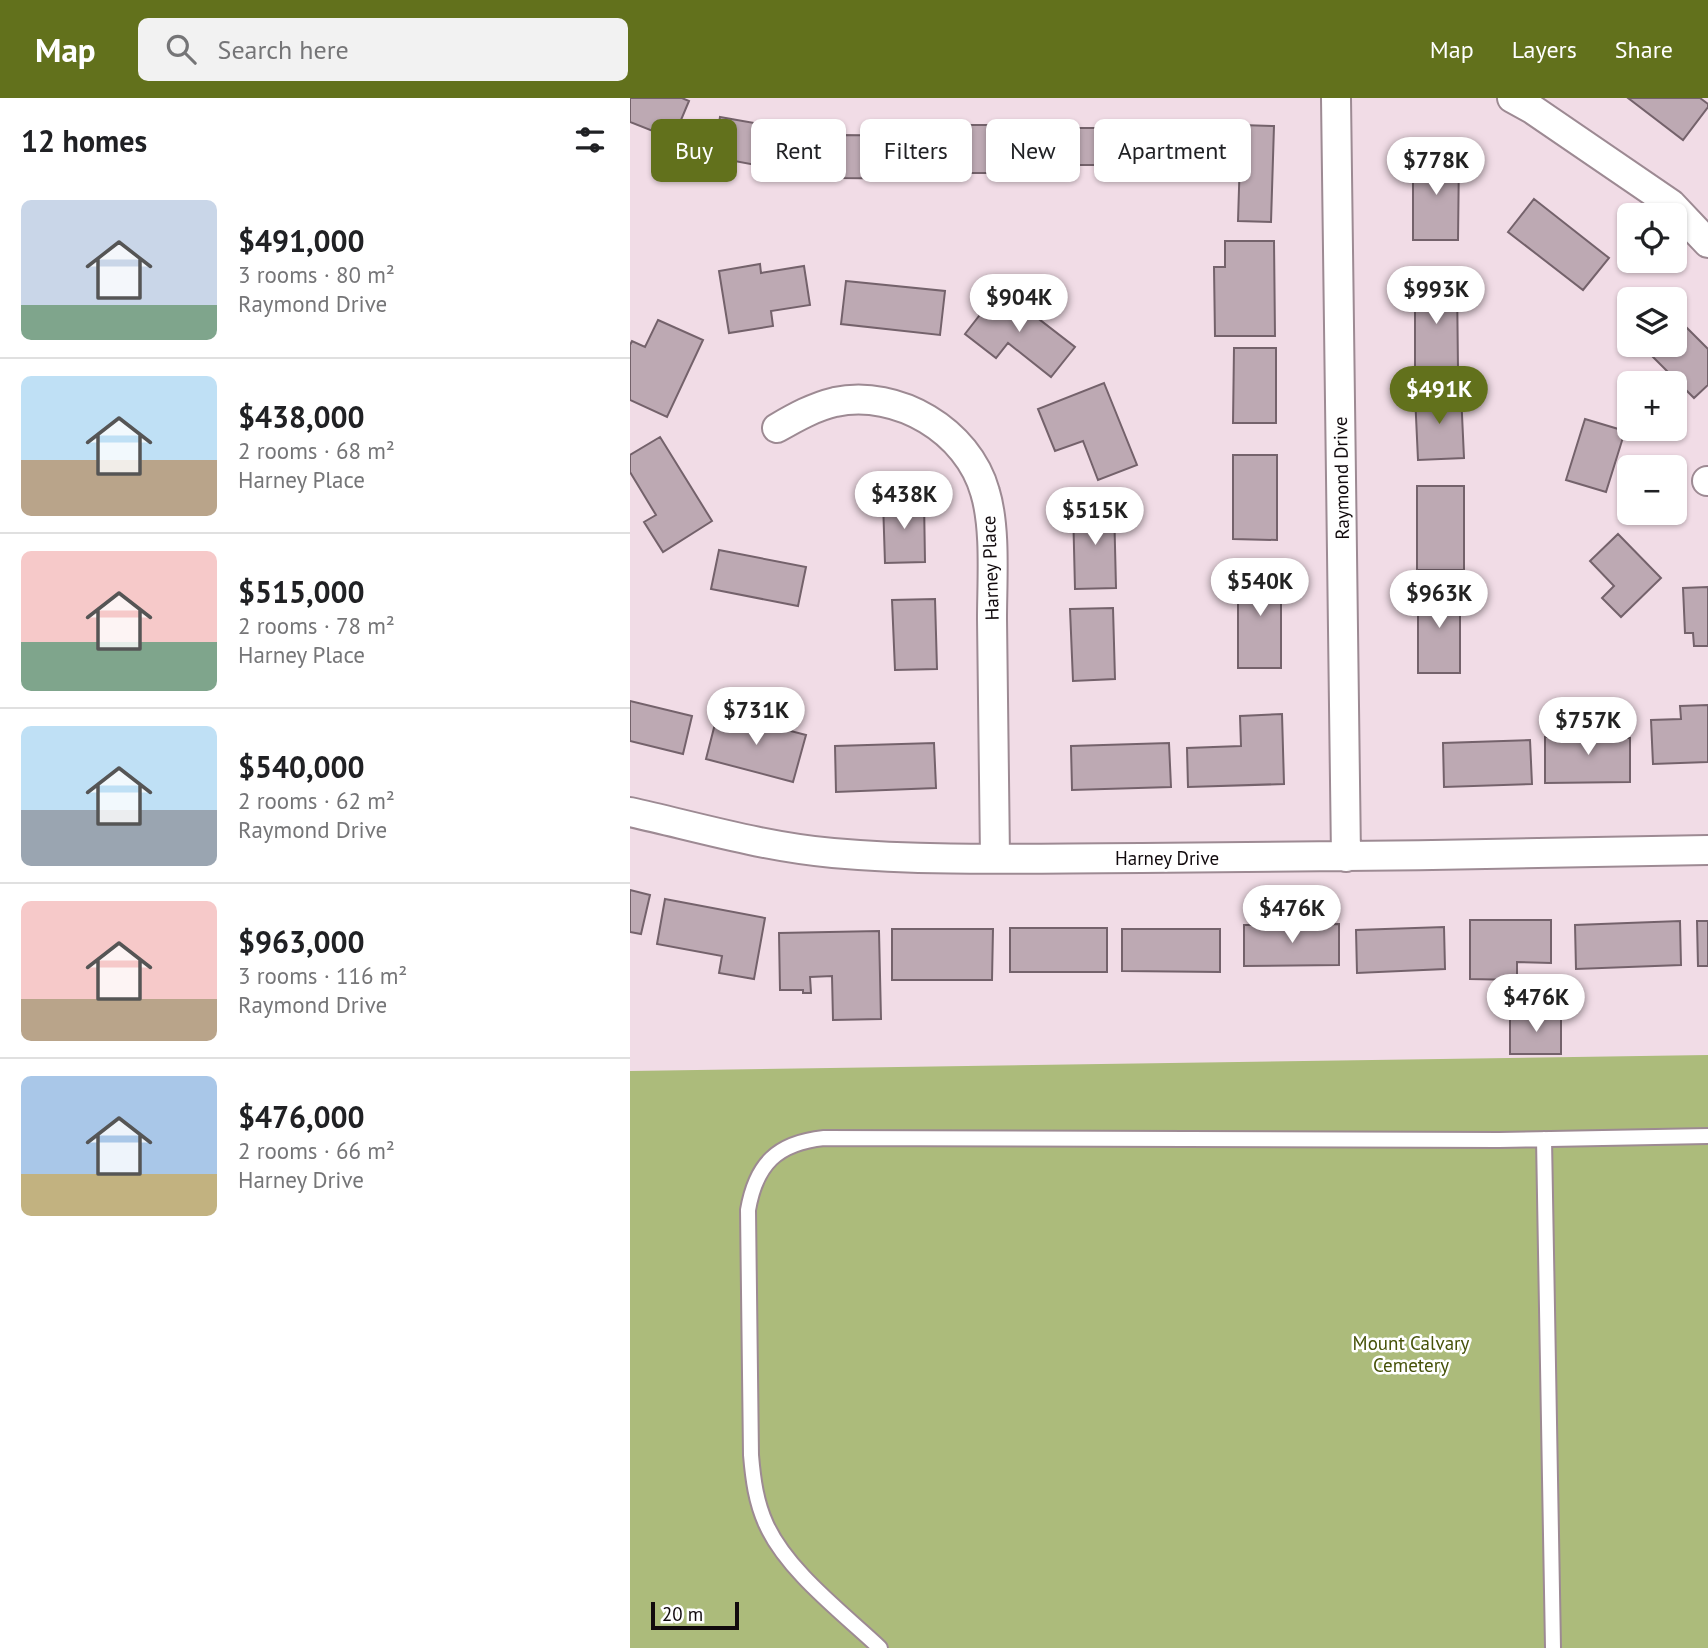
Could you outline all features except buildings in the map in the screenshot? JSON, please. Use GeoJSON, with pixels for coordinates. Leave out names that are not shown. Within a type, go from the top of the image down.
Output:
{"type":"FeatureCollection","features":[{"type":"Feature","properties":{"kind":"street","name":"Raymond Drive"},"geometry":{"type":"LineString","coordinates":[[1336,98],[1346,857]]}},
{"type":"Feature","properties":{"kind":"street"},"geometry":{"type":"LineString","coordinates":[[1512,98],[1671,204],[1708,243]]}},
{"type":"Feature","properties":{"kind":"street","name":"Harney Place"},"geometry":{"type":"LineString","coordinates":[[777,428],[807,411],[836,402],[871,401],[900,406],[922,416],[946,432],[961,446],[975,467],[986,493],[992,553],[995,858]]}},
{"type":"Feature","properties":{"kind":"street","name":"Harney Drive"},"geometry":{"type":"LineString","coordinates":[[630,812],[782,846],[831,853],[995,858],[1346,857],[1708,850]]}},
{"type":"Feature","properties":{"kind":"lane"},"geometry":{"type":"LineString","coordinates":[[880,1648],[795,1568],[776,1543],[758,1505],[753,1481],[748,1210],[754,1183],[767,1162],[778,1152],[807,1140],[824,1138],[1544,1139],[1708,1136]]}},
{"type":"Feature","properties":{"kind":"lane"},"geometry":{"type":"LineString","coordinates":[[1544,1139],[1553,1648]]}},
{"type":"Feature","properties":{"kind":"green space","name":"Mount Calvary Cemetery"},"geometry":{"type":"Polygon","coordinates":[[[1708,1055],[1708,1648],[630,1648],[630,1071],[1708,1055]]]}}]}
